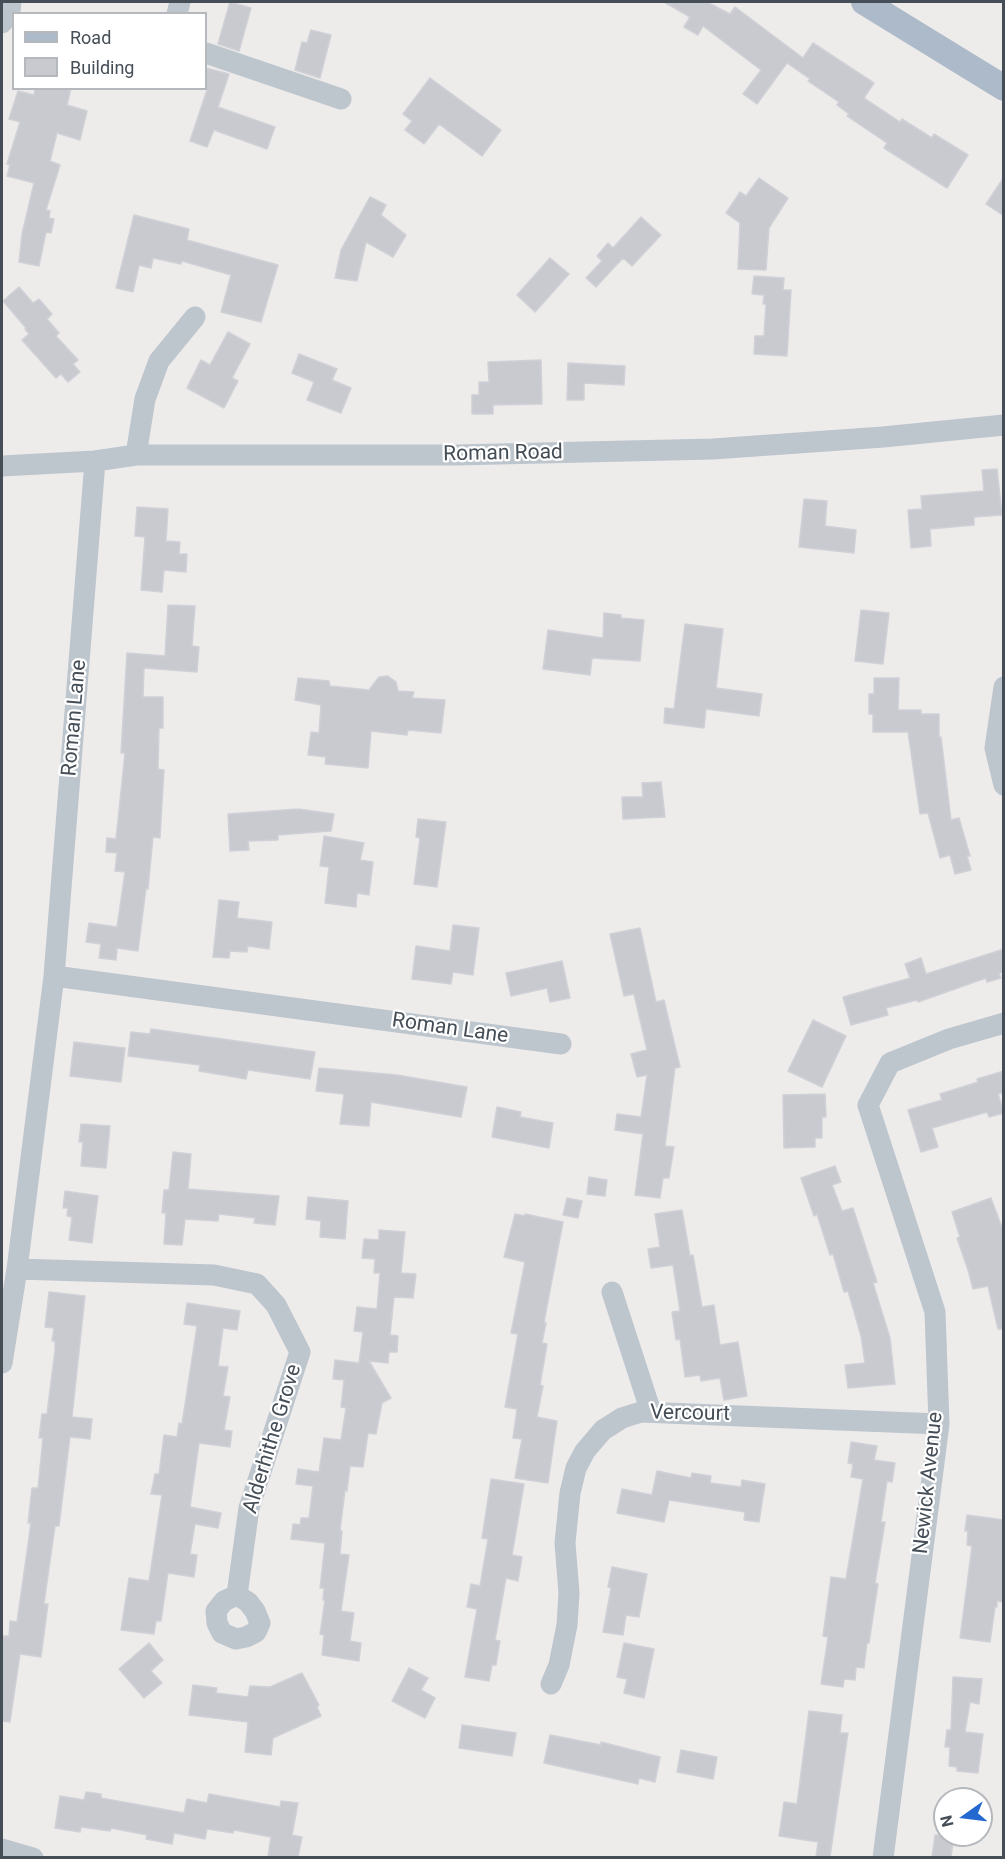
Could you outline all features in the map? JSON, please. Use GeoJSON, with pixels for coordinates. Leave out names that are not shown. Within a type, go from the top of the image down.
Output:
{"type":"FeatureCollection","features":[{"type":"Feature","properties":{"kind":"main road"},"geometry":{"type":"LineString","coordinates":[[864,2],[1004,88]]}},
{"type":"Feature","properties":{"kind":"street"},"geometry":{"type":"LineString","coordinates":[[2,24],[10,12],[11,2]]}},
{"type":"Feature","properties":{"kind":"street"},"geometry":{"type":"LineString","coordinates":[[207,53],[341,99]]}},
{"type":"Feature","properties":{"kind":"street"},"geometry":{"type":"LineString","coordinates":[[136,455],[145,399],[159,361],[195,317]]}},
{"type":"Feature","properties":{"kind":"street","name":"Roman Road"},"geometry":{"type":"LineString","coordinates":[[2,466],[95,461],[136,455],[456,455],[713,449],[883,437],[1004,425]]}},
{"type":"Feature","properties":{"kind":"street","name":"Roman Lane"},"geometry":{"type":"LineString","coordinates":[[2,1363],[17,1269],[54,976],[95,461]]}},
{"type":"Feature","properties":{"kind":"street"},"geometry":{"type":"LineString","coordinates":[[1004,687],[995,748],[1004,785]]}},
{"type":"Feature","properties":{"kind":"street","name":"Roman Lane"},"geometry":{"type":"LineString","coordinates":[[54,976],[561,1044]]}},
{"type":"Feature","properties":{"kind":"street","name":"Newick Avenue"},"geometry":{"type":"LineString","coordinates":[[883,1857],[939,1424],[935,1312],[868,1105],[890,1063],[949,1039],[1004,1023]]}},
{"type":"Feature","properties":{"kind":"street","name":"Alderhithe Grove"},"geometry":{"type":"LineString","coordinates":[[17,1269],[214,1275],[257,1284],[276,1305],[300,1352],[249,1508],[237,1595]]}},
{"type":"Feature","properties":{"kind":"street"},"geometry":{"type":"LineString","coordinates":[[612,1292],[651,1412]]}},
{"type":"Feature","properties":{"kind":"street","name":"Vercourt"},"geometry":{"type":"LineString","coordinates":[[551,1684],[559,1665],[567,1625],[569,1593],[565,1543],[570,1493],[576,1468],[585,1451],[603,1430],[622,1418],[641,1412],[939,1424]]}},
{"type":"Feature","properties":{"kind":"street"},"geometry":{"type":"LineString","coordinates":[[2,1849],[33,1857]]}},
{"type":"Feature","properties":{"kind":"building"},"geometry":{"type":"Polygon","coordinates":[[[230,2],[251,8],[239,51],[218,44],[230,2]]]}},
{"type":"Feature","properties":{"kind":"building"},"geometry":{"type":"Polygon","coordinates":[[[664,2],[707,2],[730,14],[735,7],[803,58],[813,43],[874,83],[864,98],[900,122],[902,119],[932,138],[934,134],[968,155],[947,188],[884,148],[887,143],[847,116],[849,114],[837,105],[839,102],[808,81],[810,79],[787,63],[757,104],[743,94],[761,70],[703,26],[698,35],[684,27],[690,17],[664,2]]]}},
{"type":"Feature","properties":{"kind":"building"},"geometry":{"type":"Polygon","coordinates":[[[311,30],[331,35],[320,78],[295,70],[302,42],[307,43],[311,30]]]}},
{"type":"Feature","properties":{"kind":"building"},"geometry":{"type":"Polygon","coordinates":[[[207,68],[229,74],[218,107],[275,127],[267,149],[214,130],[207,147],[190,141],[207,90],[207,68]]]}},
{"type":"Feature","properties":{"kind":"building"},"geometry":{"type":"Polygon","coordinates":[[[430,78],[501,130],[482,156],[439,124],[424,144],[405,130],[412,121],[403,114],[430,78]]]}},
{"type":"Feature","properties":{"kind":"building"},"geometry":{"type":"Polygon","coordinates":[[[35,90],[71,90],[67,105],[87,111],[80,140],[57,133],[50,161],[60,165],[46,210],[50,211],[49,218],[54,219],[51,233],[46,232],[39,266],[19,262],[22,234],[34,183],[7,176],[10,165],[7,164],[20,122],[9,119],[18,91],[34,95],[35,90]]]}},
{"type":"Feature","properties":{"kind":"building"},"geometry":{"type":"Polygon","coordinates":[[[1004,177],[1004,216],[986,204],[1004,177]]]}},
{"type":"Feature","properties":{"kind":"building"},"geometry":{"type":"Polygon","coordinates":[[[759,178],[788,198],[769,228],[766,270],[738,269],[740,223],[726,213],[740,192],[746,196],[759,178]]]}},
{"type":"Feature","properties":{"kind":"building"},"geometry":{"type":"Polygon","coordinates":[[[370,197],[386,205],[381,215],[406,235],[393,257],[366,242],[357,281],[335,278],[341,250],[370,197]]]}},
{"type":"Feature","properties":{"kind":"building"},"geometry":{"type":"Polygon","coordinates":[[[134,215],[189,229],[187,240],[278,265],[261,322],[221,312],[231,275],[182,261],[181,264],[153,258],[151,268],[139,265],[133,292],[116,288],[134,215]]]}},
{"type":"Feature","properties":{"kind":"building"},"geometry":{"type":"Polygon","coordinates":[[[641,217],[661,235],[632,266],[623,258],[596,287],[586,278],[602,261],[597,256],[608,243],[613,248],[641,217]]]}},
{"type":"Feature","properties":{"kind":"building"},"geometry":{"type":"Polygon","coordinates":[[[550,258],[569,274],[535,312],[517,295],[550,258]]]}},
{"type":"Feature","properties":{"kind":"building"},"geometry":{"type":"Polygon","coordinates":[[[754,276],[784,278],[783,290],[791,290],[787,356],[754,354],[755,336],[764,336],[766,304],[763,304],[764,295],[752,294],[754,276]]]}},
{"type":"Feature","properties":{"kind":"building"},"geometry":{"type":"Polygon","coordinates":[[[19,287],[33,303],[39,299],[52,314],[47,319],[59,333],[56,336],[78,360],[73,364],[80,372],[68,382],[61,374],[56,378],[22,340],[29,334],[3,301],[19,287]]]}},
{"type":"Feature","properties":{"kind":"building"},"geometry":{"type":"Polygon","coordinates":[[[228,332],[250,344],[232,378],[238,381],[224,408],[187,388],[201,360],[210,365],[228,332]]]}},
{"type":"Feature","properties":{"kind":"building"},"geometry":{"type":"Polygon","coordinates":[[[299,354],[337,369],[332,380],[351,388],[341,413],[307,400],[314,382],[292,373],[299,354]]]}},
{"type":"Feature","properties":{"kind":"building"},"geometry":{"type":"Polygon","coordinates":[[[541,360],[542,404],[493,405],[493,414],[472,414],[472,395],[479,395],[479,382],[489,382],[488,362],[541,360]]]}},
{"type":"Feature","properties":{"kind":"building"},"geometry":{"type":"Polygon","coordinates":[[[568,363],[625,366],[624,385],[584,383],[584,400],[567,400],[568,363]]]}},
{"type":"Feature","properties":{"kind":"building"},"geometry":{"type":"Polygon","coordinates":[[[997,469],[1002,515],[974,517],[974,525],[930,529],[931,546],[911,548],[908,510],[922,509],[921,496],[984,491],[982,470],[997,469]]]}},
{"type":"Feature","properties":{"kind":"building"},"geometry":{"type":"Polygon","coordinates":[[[804,499],[827,501],[825,526],[856,530],[854,553],[799,547],[804,499]]]}},
{"type":"Feature","properties":{"kind":"building"},"geometry":{"type":"Polygon","coordinates":[[[137,507],[168,509],[166,541],[180,542],[179,554],[187,554],[186,572],[164,570],[162,592],[141,590],[145,537],[135,536],[137,507]]]}},
{"type":"Feature","properties":{"kind":"building"},"geometry":{"type":"Polygon","coordinates":[[[168,605],[195,606],[192,646],[199,647],[197,672],[144,668],[143,697],[163,697],[163,728],[159,728],[158,769],[164,770],[160,838],[153,837],[148,889],[146,888],[138,951],[117,948],[116,960],[99,958],[101,944],[86,942],[89,923],[117,927],[125,872],[115,871],[117,853],[106,852],[107,838],[116,839],[125,753],[121,753],[127,653],[165,656],[168,605]]]}},
{"type":"Feature","properties":{"kind":"building"},"geometry":{"type":"Polygon","coordinates":[[[861,610],[889,613],[883,664],[855,661],[861,610]]]}},
{"type":"Feature","properties":{"kind":"building"},"geometry":{"type":"Polygon","coordinates":[[[604,613],[621,615],[621,618],[644,620],[640,661],[592,658],[590,675],[543,669],[548,630],[603,638],[604,613]]]}},
{"type":"Feature","properties":{"kind":"building"},"geometry":{"type":"Polygon","coordinates":[[[685,624],[723,629],[716,688],[762,694],[759,716],[706,709],[704,728],[664,723],[665,708],[674,709],[685,624]]]}},
{"type":"Feature","properties":{"kind":"building"},"geometry":{"type":"Polygon","coordinates":[[[388,676],[396,682],[398,691],[414,692],[412,698],[445,700],[441,733],[408,730],[407,735],[371,731],[368,768],[325,764],[326,757],[308,755],[311,732],[319,733],[321,705],[295,700],[298,678],[329,681],[330,686],[369,690],[379,677],[388,676]]]}},
{"type":"Feature","properties":{"kind":"building"},"geometry":{"type":"Polygon","coordinates":[[[874,678],[899,678],[898,710],[921,710],[921,714],[939,714],[939,737],[941,737],[951,820],[959,818],[970,856],[967,856],[971,870],[955,874],[950,855],[940,858],[928,813],[920,814],[908,732],[873,732],[873,714],[869,714],[869,694],[874,694],[874,678]]]}},
{"type":"Feature","properties":{"kind":"building"},"geometry":{"type":"Polygon","coordinates":[[[661,782],[665,817],[623,819],[622,797],[643,797],[642,783],[661,782]]]}},
{"type":"Feature","properties":{"kind":"building"},"geometry":{"type":"Polygon","coordinates":[[[298,809],[334,814],[331,831],[278,835],[278,840],[248,841],[249,850],[230,851],[228,814],[298,809]]]}},
{"type":"Feature","properties":{"kind":"building"},"geometry":{"type":"Polygon","coordinates":[[[418,819],[446,822],[437,887],[414,884],[420,838],[416,837],[418,819]]]}},
{"type":"Feature","properties":{"kind":"building"},"geometry":{"type":"Polygon","coordinates":[[[324,836],[364,843],[360,860],[373,862],[369,895],[357,893],[356,907],[325,903],[329,867],[320,866],[324,836]]]}},
{"type":"Feature","properties":{"kind":"building"},"geometry":{"type":"Polygon","coordinates":[[[219,900],[239,902],[237,918],[272,922],[269,949],[248,946],[247,952],[230,951],[229,958],[213,957],[219,900]]]}},
{"type":"Feature","properties":{"kind":"building"},"geometry":{"type":"Polygon","coordinates":[[[453,925],[479,928],[473,975],[453,972],[451,984],[412,979],[416,946],[450,951],[453,925]]]}},
{"type":"Feature","properties":{"kind":"building"},"geometry":{"type":"Polygon","coordinates":[[[640,928],[656,1002],[664,1000],[680,1067],[675,1068],[665,1146],[674,1147],[669,1178],[663,1178],[660,1198],[635,1195],[643,1134],[615,1130],[617,1114],[641,1117],[647,1075],[637,1077],[631,1054],[647,1050],[634,994],[624,996],[610,934],[640,928]]]}},
{"type":"Feature","properties":{"kind":"building"},"geometry":{"type":"Polygon","coordinates":[[[1004,949],[1004,972],[999,973],[1001,978],[987,982],[986,978],[918,1002],[917,1000],[886,1008],[888,1015],[851,1025],[843,997],[910,978],[905,964],[921,958],[926,974],[1004,949]]]}},
{"type":"Feature","properties":{"kind":"building"},"geometry":{"type":"Polygon","coordinates":[[[562,961],[570,998],[550,1002],[547,988],[511,996],[506,973],[562,961]]]}},
{"type":"Feature","properties":{"kind":"building"},"geometry":{"type":"Polygon","coordinates":[[[813,1020],[846,1036],[822,1087],[788,1071],[813,1020]]]}},
{"type":"Feature","properties":{"kind":"building"},"geometry":{"type":"Polygon","coordinates":[[[151,1029],[315,1052],[310,1079],[248,1070],[246,1079],[199,1071],[200,1065],[128,1056],[131,1032],[150,1034],[151,1029]]]}},
{"type":"Feature","properties":{"kind":"building"},"geometry":{"type":"Polygon","coordinates":[[[74,1042],[125,1048],[121,1082],[70,1076],[74,1042]]]}},
{"type":"Feature","properties":{"kind":"building"},"geometry":{"type":"Polygon","coordinates":[[[319,1068],[397,1075],[467,1087],[461,1117],[371,1102],[369,1126],[340,1124],[344,1094],[316,1091],[319,1068]]]}},
{"type":"Feature","properties":{"kind":"building"},"geometry":{"type":"Polygon","coordinates":[[[1004,1071],[1004,1092],[998,1094],[1004,1113],[989,1117],[987,1112],[932,1128],[938,1147],[921,1152],[908,1110],[942,1100],[940,1094],[1004,1071]]]}},
{"type":"Feature","properties":{"kind":"building"},"geometry":{"type":"Polygon","coordinates":[[[825,1094],[826,1117],[822,1117],[822,1138],[815,1138],[815,1147],[784,1148],[783,1095],[825,1094]]]}},
{"type":"Feature","properties":{"kind":"building"},"geometry":{"type":"Polygon","coordinates":[[[497,1107],[521,1112],[520,1117],[553,1123],[549,1148],[492,1137],[497,1107]]]}},
{"type":"Feature","properties":{"kind":"building"},"geometry":{"type":"Polygon","coordinates":[[[81,1124],[110,1126],[106,1168],[81,1166],[83,1142],[79,1142],[81,1124]]]}},
{"type":"Feature","properties":{"kind":"building"},"geometry":{"type":"Polygon","coordinates":[[[173,1152],[191,1154],[188,1189],[279,1196],[275,1225],[254,1223],[255,1218],[219,1214],[218,1221],[185,1219],[182,1245],[164,1244],[166,1213],[162,1213],[164,1190],[169,1190],[173,1152]]]}},
{"type":"Feature","properties":{"kind":"building"},"geometry":{"type":"Polygon","coordinates":[[[835,1166],[841,1182],[832,1185],[842,1211],[853,1208],[877,1282],[873,1283],[890,1338],[895,1384],[848,1388],[845,1365],[865,1363],[861,1336],[848,1291],[844,1292],[833,1254],[830,1255],[817,1214],[814,1216],[801,1178],[835,1166]]]}},
{"type":"Feature","properties":{"kind":"building"},"geometry":{"type":"Polygon","coordinates":[[[589,1177],[607,1180],[605,1196],[587,1194],[589,1177]]]}},
{"type":"Feature","properties":{"kind":"building"},"geometry":{"type":"Polygon","coordinates":[[[65,1191],[98,1196],[92,1243],[69,1240],[72,1217],[67,1216],[68,1208],[63,1208],[65,1191]]]}},
{"type":"Feature","properties":{"kind":"building"},"geometry":{"type":"Polygon","coordinates":[[[308,1197],[348,1201],[345,1239],[320,1237],[321,1221],[306,1219],[308,1197]]]}},
{"type":"Feature","properties":{"kind":"building"},"geometry":{"type":"Polygon","coordinates":[[[567,1198],[582,1201],[578,1218],[563,1215],[567,1198]]]}},
{"type":"Feature","properties":{"kind":"building"},"geometry":{"type":"Polygon","coordinates":[[[991,1198],[1004,1233],[1004,1329],[998,1329],[988,1286],[973,1289],[957,1238],[960,1237],[952,1212],[991,1198]]]}},
{"type":"Feature","properties":{"kind":"building"},"geometry":{"type":"Polygon","coordinates":[[[682,1210],[702,1307],[714,1305],[720,1345],[738,1342],[747,1396],[724,1400],[720,1378],[701,1381],[700,1375],[685,1377],[680,1339],[676,1340],[672,1312],[680,1311],[673,1265],[651,1268],[648,1249],[660,1247],[655,1214],[682,1210]]]}},
{"type":"Feature","properties":{"kind":"building"},"geometry":{"type":"Polygon","coordinates":[[[515,1214],[563,1222],[544,1322],[546,1323],[542,1343],[547,1344],[537,1417],[557,1421],[548,1483],[515,1478],[522,1439],[513,1438],[517,1409],[505,1407],[518,1334],[511,1333],[525,1262],[504,1257],[515,1214]]]}},
{"type":"Feature","properties":{"kind":"building"},"geometry":{"type":"Polygon","coordinates":[[[379,1230],[405,1232],[401,1273],[416,1274],[413,1298],[394,1297],[390,1335],[398,1336],[397,1352],[389,1352],[388,1363],[369,1361],[391,1398],[382,1403],[376,1434],[368,1433],[363,1467],[350,1466],[347,1491],[345,1490],[340,1554],[349,1555],[341,1611],[354,1613],[350,1641],[361,1643],[359,1661],[322,1655],[324,1635],[320,1634],[325,1600],[323,1600],[324,1588],[320,1588],[325,1543],[291,1539],[293,1524],[300,1525],[301,1518],[309,1518],[313,1486],[296,1484],[298,1469],[319,1472],[324,1438],[341,1440],[346,1408],[341,1407],[344,1380],[333,1379],[335,1360],[359,1363],[363,1332],[354,1331],[357,1307],[377,1309],[380,1273],[374,1273],[375,1259],[362,1258],[364,1239],[379,1240],[379,1230]]]}},
{"type":"Feature","properties":{"kind":"building"},"geometry":{"type":"Polygon","coordinates":[[[49,1292],[85,1296],[72,1417],[92,1419],[90,1439],[70,1437],[59,1526],[55,1526],[44,1604],[48,1604],[41,1657],[20,1654],[10,1722],[2,1721],[2,1636],[9,1636],[10,1621],[17,1622],[31,1523],[28,1523],[32,1488],[38,1488],[43,1438],[39,1438],[42,1414],[47,1414],[55,1350],[55,1341],[52,1341],[54,1328],[45,1327],[49,1292]]]}},
{"type":"Feature","properties":{"kind":"building"},"geometry":{"type":"Polygon","coordinates":[[[187,1303],[240,1311],[237,1330],[223,1328],[218,1366],[228,1367],[223,1396],[230,1397],[224,1430],[232,1431],[230,1447],[199,1443],[190,1507],[221,1513],[218,1528],[195,1524],[190,1554],[197,1555],[194,1577],[168,1573],[161,1621],[156,1621],[154,1634],[121,1630],[129,1578],[149,1581],[162,1495],[151,1494],[155,1474],[159,1474],[164,1435],[177,1437],[179,1423],[182,1424],[197,1326],[184,1324],[187,1303]]]}},
{"type":"Feature","properties":{"kind":"building"},"geometry":{"type":"Polygon","coordinates":[[[851,1442],[877,1446],[874,1460],[895,1463],[892,1482],[887,1481],[881,1522],[885,1522],[875,1583],[878,1584],[864,1668],[856,1667],[855,1680],[844,1679],[843,1687],[821,1684],[828,1637],[823,1636],[831,1577],[846,1579],[863,1479],[851,1477],[853,1464],[848,1463],[851,1442]]]}},
{"type":"Feature","properties":{"kind":"building"},"geometry":{"type":"Polygon","coordinates":[[[657,1471],[691,1478],[692,1473],[711,1476],[710,1483],[741,1487],[742,1480],[765,1484],[759,1522],[744,1520],[745,1512],[669,1500],[664,1522],[617,1513],[622,1489],[652,1495],[657,1471]]]}},
{"type":"Feature","properties":{"kind":"building"},"geometry":{"type":"Polygon","coordinates":[[[491,1479],[524,1484],[512,1555],[522,1557],[518,1581],[506,1578],[495,1640],[500,1641],[496,1665],[492,1665],[489,1681],[465,1677],[477,1609],[467,1607],[471,1584],[480,1586],[488,1539],[482,1538],[491,1479]]]}},
{"type":"Feature","properties":{"kind":"building"},"geometry":{"type":"Polygon","coordinates":[[[967,1515],[1004,1520],[1004,1602],[997,1601],[990,1642],[960,1638],[972,1546],[967,1545],[968,1531],[965,1531],[967,1515]]]}},
{"type":"Feature","properties":{"kind":"building"},"geometry":{"type":"Polygon","coordinates":[[[612,1567],[647,1574],[639,1617],[626,1615],[623,1635],[603,1632],[611,1588],[608,1587],[612,1567]]]}},
{"type":"Feature","properties":{"kind":"building"},"geometry":{"type":"Polygon","coordinates":[[[149,1643],[163,1660],[151,1671],[162,1683],[144,1698],[119,1669],[149,1643]]]}},
{"type":"Feature","properties":{"kind":"building"},"geometry":{"type":"Polygon","coordinates":[[[624,1643],[654,1649],[644,1698],[624,1693],[627,1679],[617,1677],[624,1643]]]}},
{"type":"Feature","properties":{"kind":"building"},"geometry":{"type":"Polygon","coordinates":[[[409,1668],[428,1678],[421,1690],[435,1698],[425,1718],[392,1701],[409,1668]]]}},
{"type":"Feature","properties":{"kind":"building"},"geometry":{"type":"Polygon","coordinates":[[[302,1673],[319,1705],[317,1707],[321,1716],[273,1738],[271,1755],[245,1752],[248,1722],[189,1715],[193,1685],[217,1688],[216,1693],[248,1697],[250,1686],[270,1687],[302,1673]]]}},
{"type":"Feature","properties":{"kind":"building"},"geometry":{"type":"Polygon","coordinates":[[[953,1677],[982,1679],[979,1704],[970,1702],[965,1732],[983,1734],[978,1773],[957,1771],[957,1767],[949,1766],[950,1747],[945,1747],[947,1730],[951,1730],[953,1677]]]}},
{"type":"Feature","properties":{"kind":"building"},"geometry":{"type":"Polygon","coordinates":[[[809,1711],[842,1715],[840,1733],[848,1733],[830,1857],[816,1857],[818,1842],[779,1836],[784,1802],[797,1804],[809,1711]]]}},
{"type":"Feature","properties":{"kind":"building"},"geometry":{"type":"Polygon","coordinates":[[[462,1725],[516,1733],[512,1756],[459,1748],[462,1725]]]}},
{"type":"Feature","properties":{"kind":"building"},"geometry":{"type":"Polygon","coordinates":[[[550,1735],[601,1745],[601,1742],[660,1757],[655,1782],[639,1778],[638,1784],[544,1763],[550,1735]]]}},
{"type":"Feature","properties":{"kind":"building"},"geometry":{"type":"Polygon","coordinates":[[[681,1750],[717,1757],[713,1779],[677,1772],[681,1750]]]}},
{"type":"Feature","properties":{"kind":"building"},"geometry":{"type":"Polygon","coordinates":[[[86,1792],[101,1794],[101,1798],[184,1813],[187,1799],[207,1803],[209,1794],[280,1807],[281,1801],[298,1803],[292,1835],[302,1837],[298,1857],[268,1857],[271,1837],[234,1830],[233,1833],[207,1829],[205,1839],[174,1833],[172,1844],[146,1839],[147,1835],[111,1828],[110,1831],[81,1827],[80,1832],[55,1828],[60,1796],[84,1800],[86,1792]]]}},
{"type":"Feature","properties":{"kind":"building"},"geometry":{"type":"Polygon","coordinates":[[[933,1847],[952,1847],[951,1857],[932,1857],[933,1847]]]}}]}
